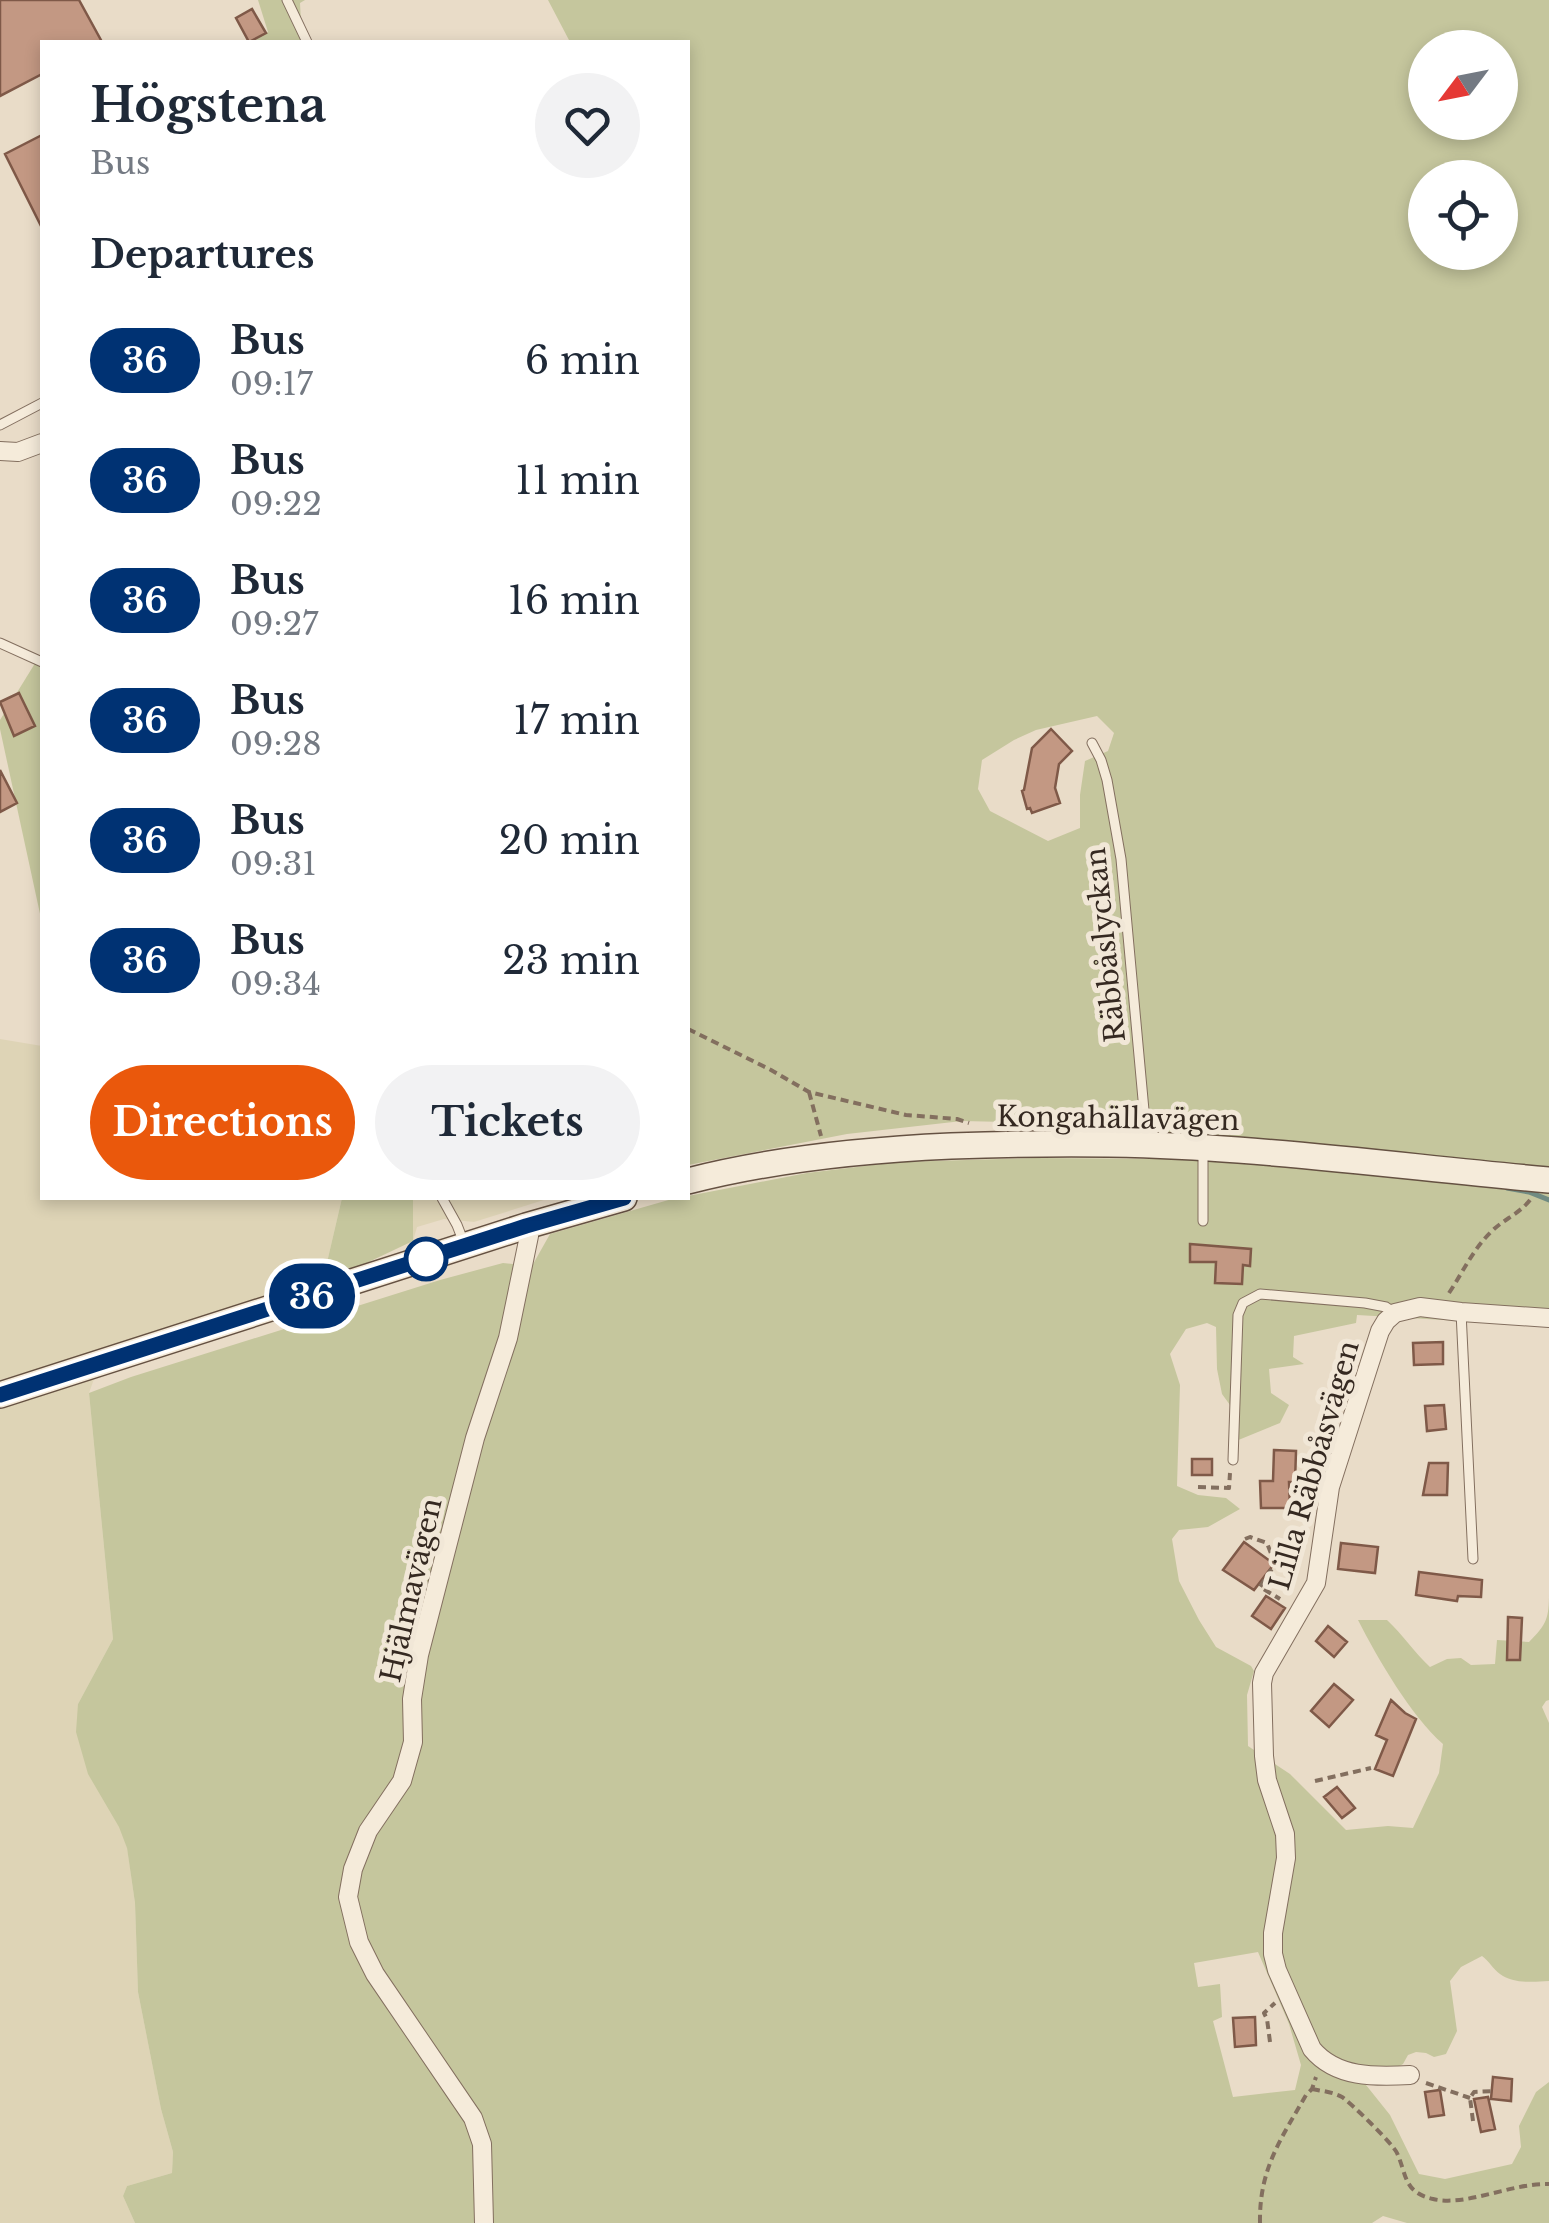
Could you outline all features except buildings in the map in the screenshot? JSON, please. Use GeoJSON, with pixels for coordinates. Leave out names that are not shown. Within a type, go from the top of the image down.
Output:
{"type":"FeatureCollection","features":[{"type":"Feature","properties":{"kind":"street"},"geometry":{"type":"LineString","coordinates":[[0,451],[18,452],[40,444]]}},
{"type":"Feature","properties":{"kind":"street","name":"Kongahällavägen"},"geometry":{"type":"LineString","coordinates":[[690,1180],[825,1156],[900,1148],[1147,1146],[1203,1148],[1540,1189]]}},
{"type":"Feature","properties":{"kind":"street"},"geometry":{"type":"LineString","coordinates":[[0,1395],[617,1200]]}},
{"type":"Feature","properties":{"kind":"street","name":"Hjälmavägen"},"geometry":{"type":"LineString","coordinates":[[484,2223],[482,2144],[472,2118],[375,1974],[359,1942],[348,1897],[353,1869],[368,1831],[402,1781],[413,1742],[412,1699],[419,1656],[475,1438],[508,1338],[529,1236],[526,1226]]}},
{"type":"Feature","properties":{"kind":"street","name":"Lilla Räbbåsvägen"},"geometry":{"type":"LineString","coordinates":[[1321,2060],[1312,2049],[1276,1970],[1273,1933],[1286,1858],[1285,1834],[1267,1780],[1264,1756],[1264,1674],[1316,1583],[1330,1487],[1380,1331],[1395,1313],[1420,1307],[1549,1318]]}},
{"type":"Feature","properties":{"kind":"street"},"geometry":{"type":"LineString","coordinates":[[1321,2060],[1356,2074],[1418,2079]]}},
{"type":"Feature","properties":{"kind":"lane"},"geometry":{"type":"LineString","coordinates":[[286,0],[305,40]]}},
{"type":"Feature","properties":{"kind":"lane"},"geometry":{"type":"LineString","coordinates":[[0,425],[40,405]]}},
{"type":"Feature","properties":{"kind":"lane"},"geometry":{"type":"LineString","coordinates":[[0,643],[40,661]]}},
{"type":"Feature","properties":{"kind":"lane","name":"Räbbåslyckan"},"geometry":{"type":"LineString","coordinates":[[1092,743],[1107,780],[1121,859],[1147,1146]]}},
{"type":"Feature","properties":{"kind":"lane"},"geometry":{"type":"LineString","coordinates":[[1203,1148],[1203,1221]]}},
{"type":"Feature","properties":{"kind":"lane"},"geometry":{"type":"LineString","coordinates":[[443,1200],[465,1246]]}},
{"type":"Feature","properties":{"kind":"lane","name":"Lilla Räbbåsvägen"},"geometry":{"type":"LineString","coordinates":[[1233,1460],[1238,1315],[1243,1303],[1260,1294],[1278,1295],[1365,1303],[1395,1313]]}},
{"type":"Feature","properties":{"kind":"lane"},"geometry":{"type":"LineString","coordinates":[[1461,1312],[1474,1559]]}},
{"type":"Feature","properties":{"kind":"path"},"geometry":{"type":"LineString","coordinates":[[690,1031],[809,1092],[906,1115],[975,1124],[982,1132],[984,1145]]}},
{"type":"Feature","properties":{"kind":"path"},"geometry":{"type":"LineString","coordinates":[[809,1092],[825,1156]]}},
{"type":"Feature","properties":{"kind":"path"},"geometry":{"type":"LineString","coordinates":[[1438,1309],[1482,1241],[1520,1212],[1540,1189]]}},
{"type":"Feature","properties":{"kind":"path"},"geometry":{"type":"LineString","coordinates":[[1198,1487],[1229,1488],[1233,1460]]}},
{"type":"Feature","properties":{"kind":"path"},"geometry":{"type":"LineString","coordinates":[[1245,1539],[1267,1543],[1275,1564],[1260,1586],[1280,1599]]}},
{"type":"Feature","properties":{"kind":"path"},"geometry":{"type":"LineString","coordinates":[[1315,1782],[1370,1768]]}},
{"type":"Feature","properties":{"kind":"path"},"geometry":{"type":"LineString","coordinates":[[1270,2042],[1264,2014],[1287,1994]]}},
{"type":"Feature","properties":{"kind":"path"},"geometry":{"type":"LineString","coordinates":[[1260,2223],[1269,2160],[1312,2089],[1321,2060]]}},
{"type":"Feature","properties":{"kind":"path"},"geometry":{"type":"LineString","coordinates":[[1418,2079],[1470,2098]]}},
{"type":"Feature","properties":{"kind":"path"},"geometry":{"type":"LineString","coordinates":[[1312,2089],[1339,2095],[1350,2103],[1388,2140],[1397,2153],[1406,2183],[1424,2196],[1460,2200],[1507,2188],[1549,2184]]}},
{"type":"Feature","properties":{"kind":"path"},"geometry":{"type":"LineString","coordinates":[[1473,2121],[1470,2098],[1474,2092],[1494,2091]]}},
{"type":"Feature","properties":{"kind":"shaded area"},"geometry":{"type":"Polygon","coordinates":[[[0,1039],[40,1046],[40,1200],[342,1200],[322,1284],[0,1380],[0,1039]]]}},
{"type":"Feature","properties":{"kind":"shaded area"},"geometry":{"type":"Polygon","coordinates":[[[413,1200],[544,1200],[474,1222],[444,1219],[417,1227],[413,1241],[413,1200]]]}},
{"type":"Feature","properties":{"kind":"shaded area"},"geometry":{"type":"Polygon","coordinates":[[[94,1379],[89,1393],[113,1639],[78,1704],[127,1847],[135,1903],[138,1992],[173,2152],[172,2173],[127,2186],[123,2196],[135,2223],[0,2223],[0,1409],[94,1379]]]}},
{"type":"Feature","properties":{"kind":"green space"},"geometry":{"type":"Polygon","coordinates":[[[258,0],[305,0],[300,3],[302,40],[253,40],[268,32],[258,0]]]}},
{"type":"Feature","properties":{"kind":"green space"},"geometry":{"type":"Polygon","coordinates":[[[548,0],[1549,0],[1549,1326],[1357,1315],[1356,1323],[1294,1336],[1293,1357],[1304,1364],[1269,1369],[1271,1393],[1289,1405],[1280,1423],[1236,1441],[1230,1432],[1230,1405],[1222,1394],[1217,1369],[1216,1327],[1207,1323],[1186,1329],[1170,1354],[1180,1385],[1177,1486],[1198,1495],[1226,1498],[1240,1509],[1208,1527],[1179,1530],[1172,1539],[1179,1581],[1216,1647],[1254,1671],[1247,1695],[1248,1746],[1290,1774],[1346,1830],[1413,1828],[1439,1773],[1443,1744],[1407,1703],[1358,1620],[1387,1620],[1430,1667],[1461,1658],[1471,1665],[1495,1664],[1497,1640],[1529,1642],[1540,1630],[1546,1620],[1549,1593],[1549,1700],[1542,1707],[1549,1723],[1549,1981],[1511,1979],[1482,1956],[1461,1967],[1450,1981],[1457,2031],[1446,2054],[1408,2055],[1403,2064],[1366,2085],[1390,2115],[1419,2174],[1445,2179],[1512,2164],[1521,2147],[1519,2126],[1536,2092],[1549,2082],[1549,2223],[1407,2223],[1383,2216],[1372,2223],[135,2223],[123,2196],[127,2186],[172,2173],[173,2152],[138,1992],[135,1903],[127,1848],[88,1774],[76,1732],[78,1704],[113,1639],[89,1393],[440,1280],[503,1263],[532,1266],[550,1234],[669,1200],[690,1200],[690,1196],[807,1173],[898,1162],[1165,1159],[1156,1125],[962,1121],[847,1134],[690,1165],[690,40],[569,40],[548,0]],[[1097,716],[1036,730],[982,760],[978,789],[990,811],[1048,841],[1080,828],[1085,761],[1108,751],[1114,733],[1097,716]],[[1258,1952],[1194,1963],[1198,1987],[1220,1984],[1222,2017],[1213,2021],[1233,2097],[1295,2090],[1301,2065],[1289,2024],[1258,1952]]]}},
{"type":"Feature","properties":{"kind":"green space"},"geometry":{"type":"Polygon","coordinates":[[[40,655],[40,914],[0,729],[0,720],[40,655]]]}},
{"type":"Feature","properties":{"kind":"green space"},"geometry":{"type":"Polygon","coordinates":[[[342,1200],[413,1200],[413,1241],[322,1284],[342,1200]]]}},
{"type":"Feature","properties":{"kind":"waterway"},"geometry":{"type":"LineString","coordinates":[[1507,1188],[1549,1200]]}},
{"type":"Feature","properties":{"kind":"bus line","name":"36"},"geometry":{"type":"LineString","coordinates":[[0,1395],[617,1200]]}}]}
